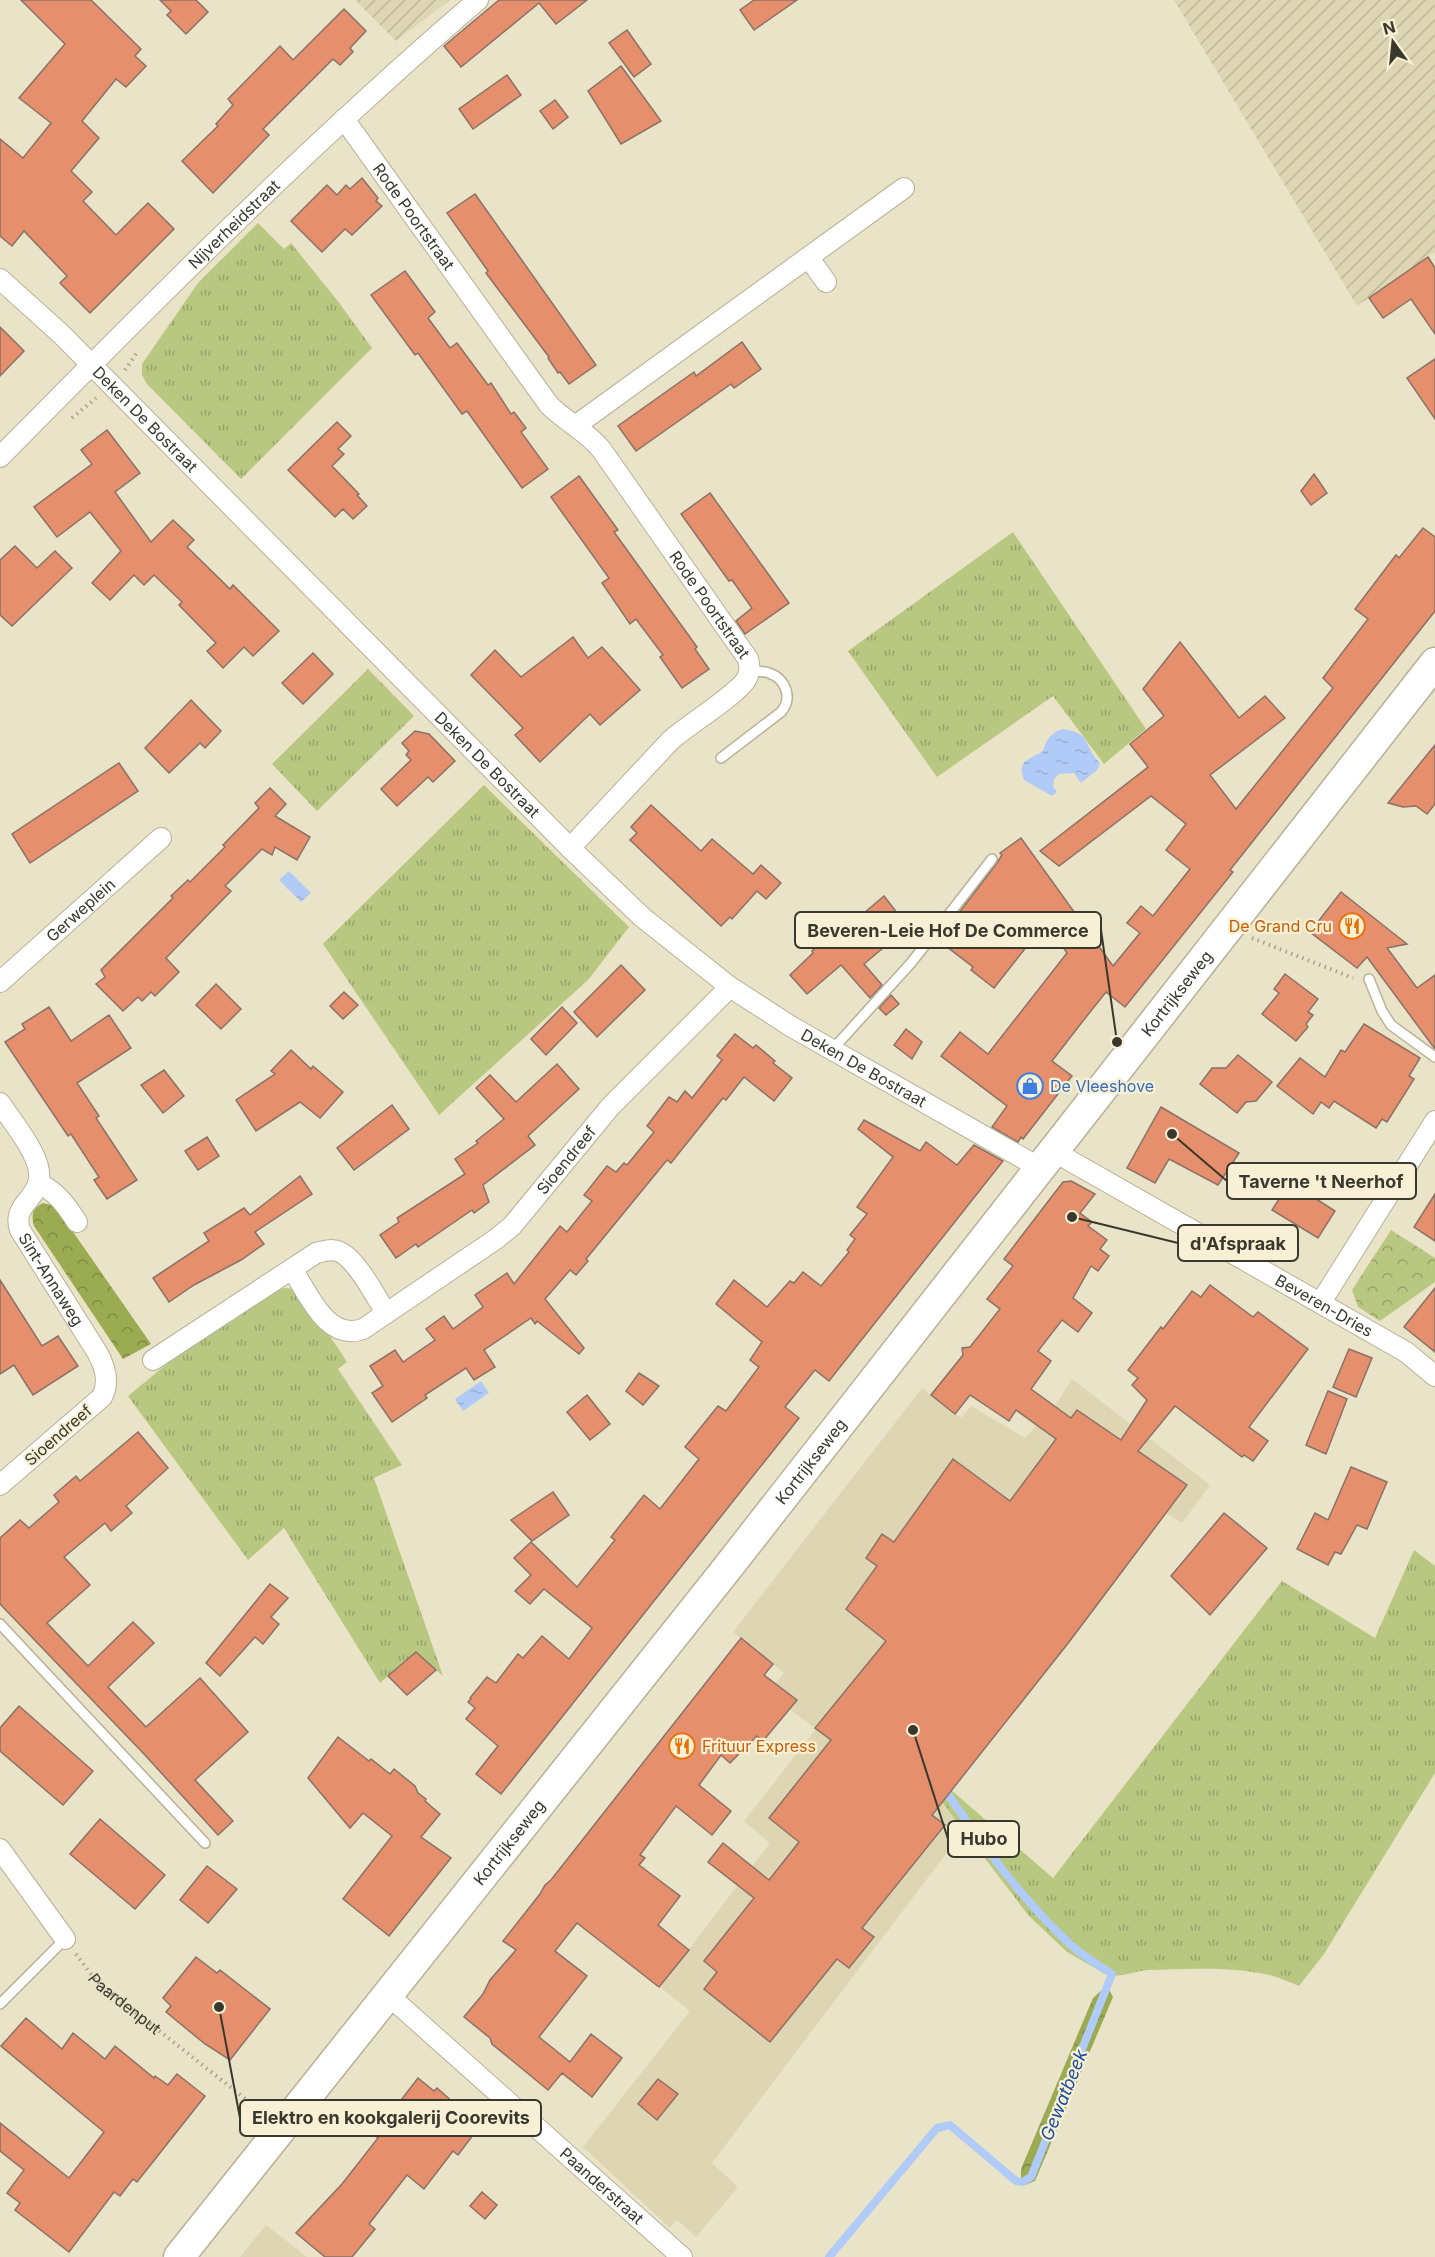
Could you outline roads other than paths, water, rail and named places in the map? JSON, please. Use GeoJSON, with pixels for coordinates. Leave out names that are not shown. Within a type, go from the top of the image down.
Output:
{"type":"FeatureCollection","features":[{"type":"Feature","properties":{"kind":"main road","name":"Kortrijkseweg"},"geometry":{"type":"LineString","coordinates":[[179,2257],[725,1571],[1435,663]]}},
{"type":"Feature","properties":{"kind":"street","name":"Nijverheidstraat"},"geometry":{"type":"LineString","coordinates":[[0,457],[344,118],[478,0]]}},
{"type":"Feature","properties":{"kind":"street","name":"Rode Poortstraat"},"geometry":{"type":"LineString","coordinates":[[344,118],[549,405],[561,417],[589,435],[601,449],[748,659],[750,671],[746,681],[670,741],[570,848]]}},
{"type":"Feature","properties":{"kind":"street"},"geometry":{"type":"LineString","coordinates":[[575,426],[904,188]]}},
{"type":"Feature","properties":{"kind":"street"},"geometry":{"type":"LineString","coordinates":[[809,258],[826,282]]}},
{"type":"Feature","properties":{"kind":"street","name":"Deken De Bostraat"},"geometry":{"type":"LineString","coordinates":[[0,279],[93,365],[570,848],[642,917],[730,987],[832,1050],[1046,1159]]}},
{"type":"Feature","properties":{"kind":"street","name":"Gerweplein"},"geometry":{"type":"LineString","coordinates":[[0,982],[161,838]]}},
{"type":"Feature","properties":{"kind":"street","name":"Sioendreef"},"geometry":{"type":"LineString","coordinates":[[292,1269],[326,1320],[338,1329],[348,1332],[358,1331],[386,1313],[512,1226],[610,1107],[730,987]]}},
{"type":"Feature","properties":{"kind":"street"},"geometry":{"type":"LineString","coordinates":[[0,1102],[34,1156],[39,1171],[38,1183],[61,1198],[77,1222]]}},
{"type":"Feature","properties":{"kind":"street"},"geometry":{"type":"LineString","coordinates":[[1321,1302],[1435,1121]]}},
{"type":"Feature","properties":{"kind":"street","name":"Beveren-Dries"},"geometry":{"type":"LineString","coordinates":[[1046,1159],[1321,1302],[1406,1352],[1435,1376]]}},
{"type":"Feature","properties":{"kind":"street","name":"Sint-Annaweg"},"geometry":{"type":"LineString","coordinates":[[38,1183],[34,1194],[19,1211],[17,1221],[20,1230],[104,1364],[106,1379]]}},
{"type":"Feature","properties":{"kind":"street"},"geometry":{"type":"LineString","coordinates":[[153,1360],[292,1269],[321,1252],[330,1250],[340,1252],[352,1262],[386,1313]]}},
{"type":"Feature","properties":{"kind":"street","name":"Sioendreef"},"geometry":{"type":"LineString","coordinates":[[0,1485],[102,1397],[106,1379]]}},
{"type":"Feature","properties":{"kind":"street"},"geometry":{"type":"LineString","coordinates":[[0,1849],[65,1939]]}},
{"type":"Feature","properties":{"kind":"street","name":"Paanderstraat"},"geometry":{"type":"LineString","coordinates":[[387,1994],[682,2257]]}},
{"type":"Feature","properties":{"kind":"lane"},"geometry":{"type":"LineString","coordinates":[[721,758],[782,712],[788,702],[787,691],[779,679],[765,672],[750,671]]}},
{"type":"Feature","properties":{"kind":"lane"},"geometry":{"type":"LineString","coordinates":[[832,1050],[910,963],[992,859]]}},
{"type":"Feature","properties":{"kind":"lane"},"geometry":{"type":"LineString","coordinates":[[1369,979],[1382,1011],[1391,1025],[1435,1057]]}},
{"type":"Feature","properties":{"kind":"lane"},"geometry":{"type":"LineString","coordinates":[[0,1624],[205,1843]]}},
{"type":"Feature","properties":{"kind":"lane"},"geometry":{"type":"LineString","coordinates":[[0,2004],[65,1939]]}},
{"type":"Feature","properties":{"kind":"water"},"geometry":{"type":"Polygon","coordinates":[[[1063,729],[1084,737],[1100,763],[1097,770],[1081,783],[1074,773],[1059,774],[1054,779],[1053,787],[1057,792],[1052,796],[1024,780],[1022,768],[1026,761],[1043,751],[1052,734],[1063,729]]]}},
{"type":"Feature","properties":{"kind":"water"},"geometry":{"type":"Polygon","coordinates":[[[289,871],[311,893],[301,902],[279,880],[289,871]]]}},
{"type":"Feature","properties":{"kind":"water"},"geometry":{"type":"Polygon","coordinates":[[[481,1381],[489,1393],[463,1411],[455,1399],[481,1381]]]}},
{"type":"Feature","properties":{"kind":"waterway","name":"Gewatbeek"},"geometry":{"type":"LineString","coordinates":[[829,2257],[937,2128],[950,2125],[1016,2181],[1022,2182],[1031,2177],[1112,1974],[1076,1949],[1037,1911],[991,1855],[949,1796]]}},
{"type":"Feature","properties":{"kind":"place","name":"De Grand Cru"},"geometry":{"type":"Point","coordinates":[1352,926]}},
{"type":"Feature","properties":{"kind":"place","name":"Beveren-Leie Hof De Commerce"},"geometry":{"type":"Point","coordinates":[1117,1042]}},
{"type":"Feature","properties":{"kind":"place","name":"De Vleeshove"},"geometry":{"type":"Point","coordinates":[1030,1086]}},
{"type":"Feature","properties":{"kind":"place","name":"Taverne 't Neerhof"},"geometry":{"type":"Point","coordinates":[1172,1134]}},
{"type":"Feature","properties":{"kind":"place","name":"d'Afspraak"},"geometry":{"type":"Point","coordinates":[1072,1217]}},
{"type":"Feature","properties":{"kind":"place","name":"Hubo"},"geometry":{"type":"Point","coordinates":[913,1730]}},
{"type":"Feature","properties":{"kind":"place","name":"Frituur Express"},"geometry":{"type":"Point","coordinates":[682,1746]}},
{"type":"Feature","properties":{"kind":"place","name":"Elektro en kookgalerij Coorevits"},"geometry":{"type":"Point","coordinates":[219,2007]}}]}
